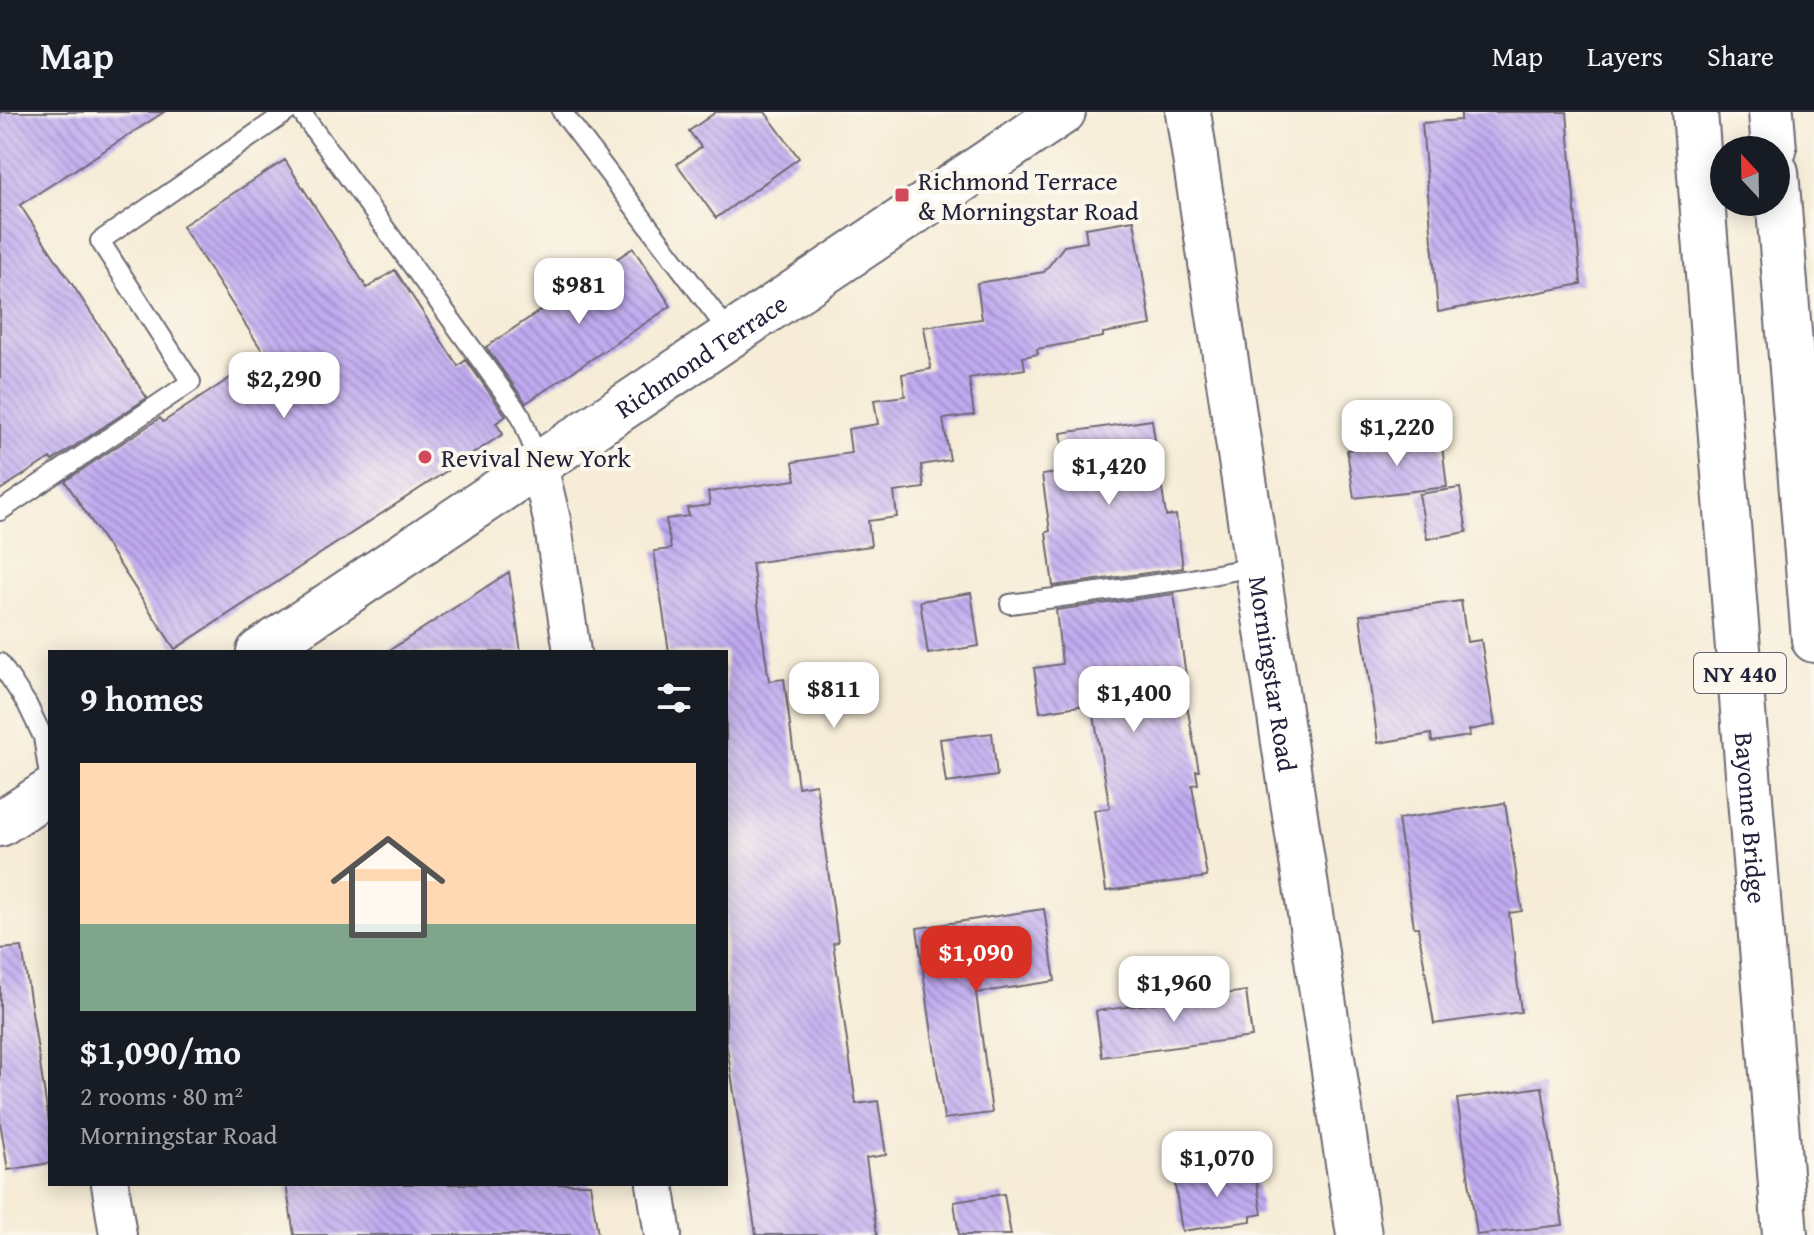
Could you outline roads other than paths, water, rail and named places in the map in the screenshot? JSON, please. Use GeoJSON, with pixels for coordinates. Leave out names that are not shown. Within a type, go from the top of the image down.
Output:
{"type":"FeatureCollection","features":[{"type":"Feature","properties":{"kind":"main road","name":"Richmond Terrace"},"geometry":{"type":"LineString","coordinates":[[262,650],[1063,112]]}},
{"type":"Feature","properties":{"kind":"main road","name":"Morningstar Road"},"geometry":{"type":"LineString","coordinates":[[1188,112],[1359,1235]]}},
{"type":"Feature","properties":{"kind":"main road","name":"Bayonne Bridge"},"geometry":{"type":"LineString","coordinates":[[1695,112],[1785,1235]]}},
{"type":"Feature","properties":{"kind":"main road"},"geometry":{"type":"LineString","coordinates":[[1771,112],[1773,136]]}},
{"type":"Feature","properties":{"kind":"main road","name":"NY 440"},"geometry":{"type":"LineString","coordinates":[[1780,216],[1814,640]]}},
{"type":"Feature","properties":{"kind":"main road"},"geometry":{"type":"LineString","coordinates":[[0,824],[48,792]]}},
{"type":"Feature","properties":{"kind":"street"},"geometry":{"type":"LineString","coordinates":[[539,466],[552,520],[572,650]]}},
{"type":"Feature","properties":{"kind":"street"},"geometry":{"type":"LineString","coordinates":[[110,1186],[118,1235]]}},
{"type":"Feature","properties":{"kind":"street"},"geometry":{"type":"LineString","coordinates":[[655,1186],[663,1235]]}},
{"type":"Feature","properties":{"kind":"lane"},"geometry":{"type":"LineString","coordinates":[[0,511],[191,382],[100,241],[287,112]]}},
{"type":"Feature","properties":{"kind":"lane"},"geometry":{"type":"LineString","coordinates":[[301,112],[521,416],[539,466]]}},
{"type":"Feature","properties":{"kind":"lane"},"geometry":{"type":"LineString","coordinates":[[562,112],[732,336]]}},
{"type":"Feature","properties":{"kind":"lane"},"geometry":{"type":"LineString","coordinates":[[1010,604],[1186,580],[1258,566]]}},
{"type":"Feature","properties":{"kind":"lane"},"geometry":{"type":"LineString","coordinates":[[0,663],[27,704],[43,737],[48,770]]}},
{"type":"Feature","properties":{"kind":"place","name":"Richmond Terrace & Morningstar Road"},"geometry":{"type":"Point","coordinates":[902,195]}},
{"type":"Feature","properties":{"kind":"place","name":"Revival New York"},"geometry":{"type":"Point","coordinates":[425,457]}}]}
